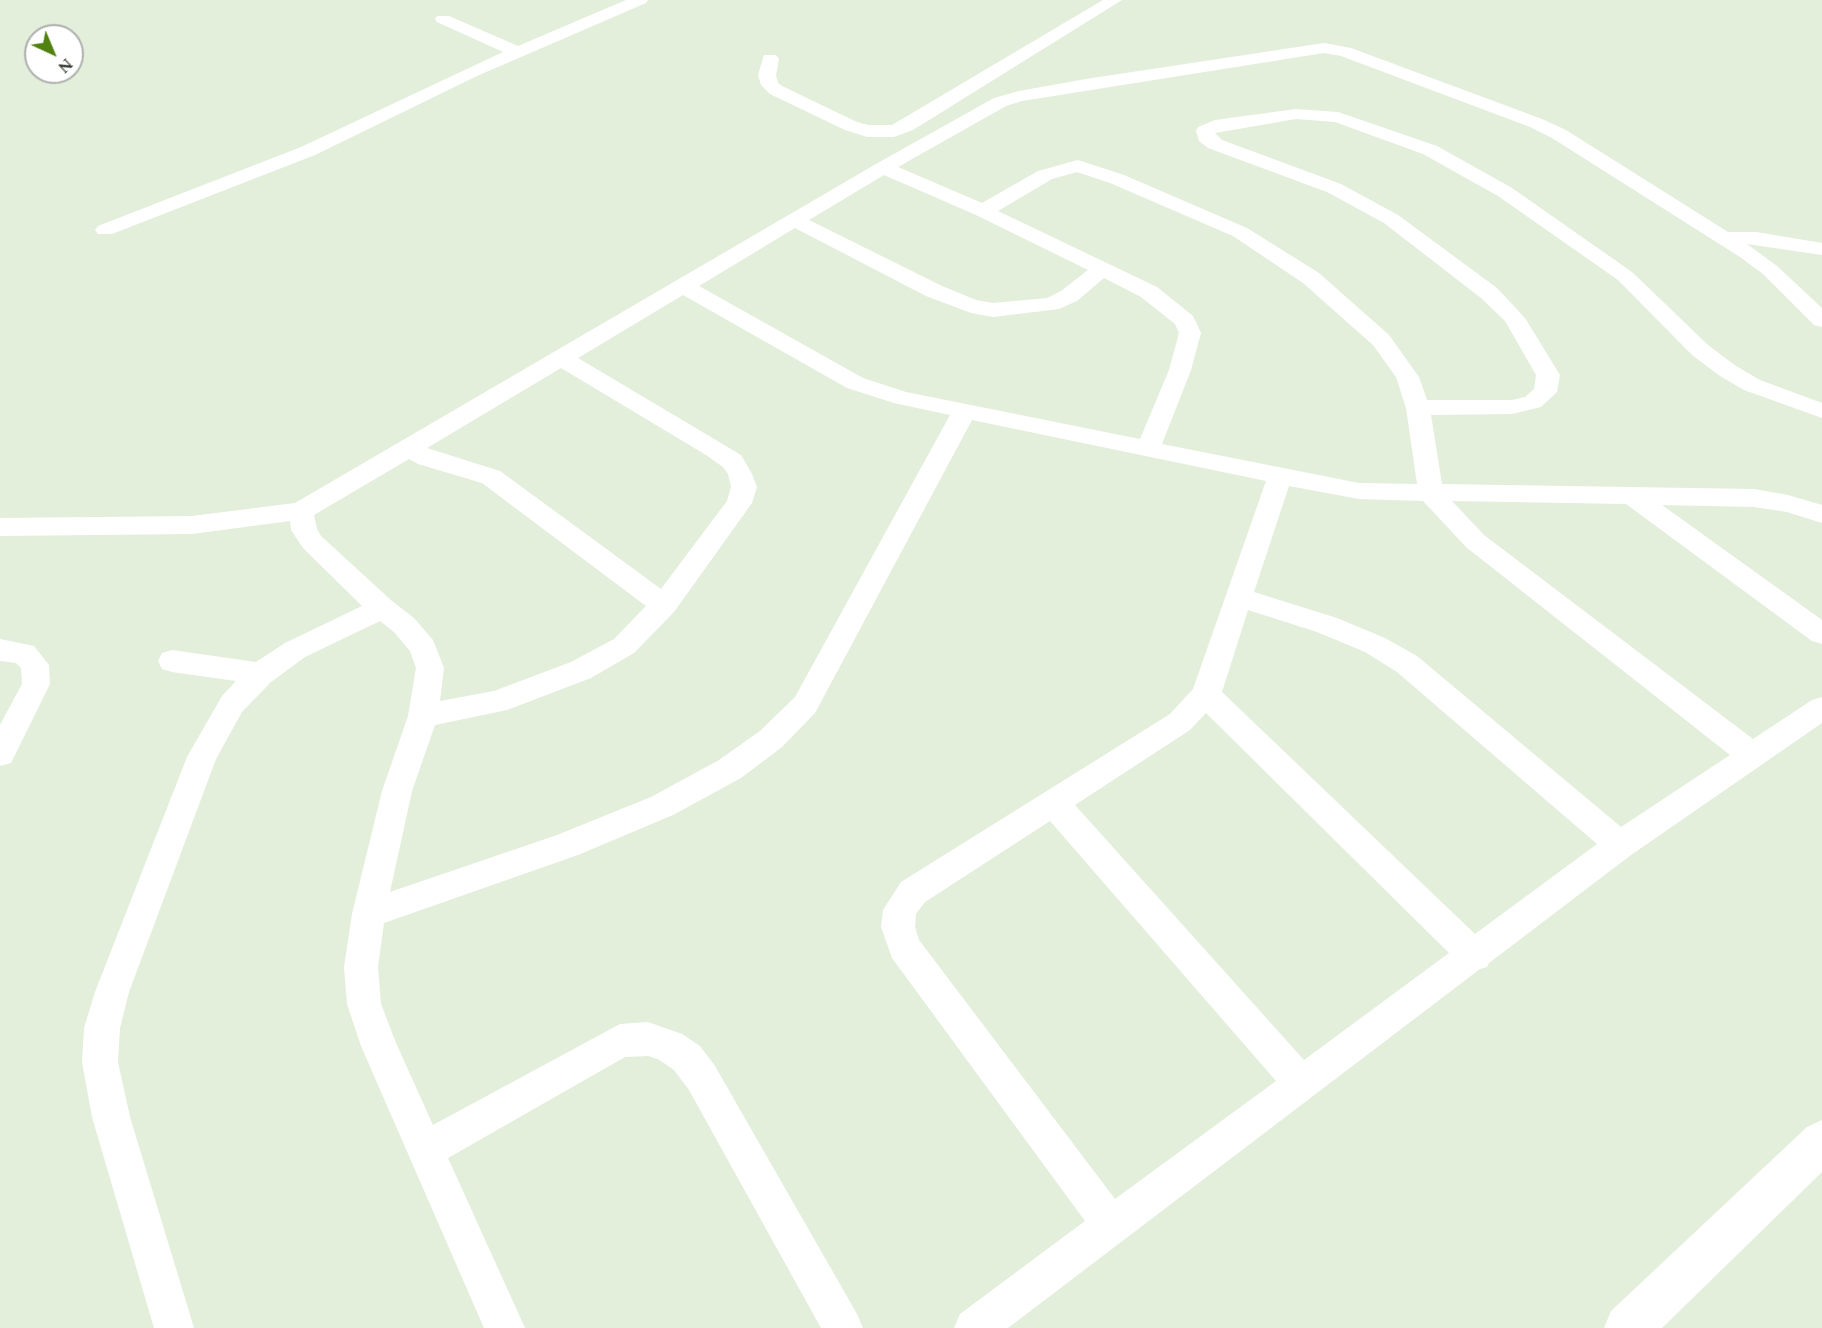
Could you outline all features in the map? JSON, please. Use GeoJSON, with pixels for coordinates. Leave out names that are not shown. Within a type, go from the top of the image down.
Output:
{"type":"FeatureCollection","features":[{"type":"Feature","properties":{"kind":"street"},"geometry":{"type":"LineString","coordinates":[[105,230],[308,151],[446,84],[640,0]]}},
{"type":"Feature","properties":{"kind":"street"},"geometry":{"type":"LineString","coordinates":[[770,59],[767,75],[770,85],[776,90],[851,126],[867,131],[894,131],[917,120],[1114,0]]}},
{"type":"Feature","properties":{"kind":"street"},"geometry":{"type":"LineString","coordinates":[[443,18],[517,52]]}},
{"type":"Feature","properties":{"kind":"street"},"geometry":{"type":"LineString","coordinates":[[0,527],[192,525],[301,511],[794,220],[1000,102],[1019,96],[1097,82],[1324,48],[1345,52],[1544,127],[1574,143],[1725,238],[1770,270],[1822,320]]}},
{"type":"Feature","properties":{"kind":"street"},"geometry":{"type":"LineString","coordinates":[[1418,408],[1512,407],[1533,402],[1545,392],[1548,375],[1514,318],[1489,293],[1391,219],[1334,188],[1215,144],[1206,137],[1204,131],[1215,126],[1296,114],[1317,114],[1338,117],[1430,150],[1506,192],[1625,276],[1700,350],[1728,371],[1769,392],[1822,411]]}},
{"type":"Feature","properties":{"kind":"street"},"geometry":{"type":"LineString","coordinates":[[983,212],[1045,175],[1078,166],[1117,178],[1240,232],[1311,278],[1380,340],[1407,377],[1418,408],[1431,494],[1475,541],[1752,755]]}},
{"type":"Feature","properties":{"kind":"street"},"geometry":{"type":"LineString","coordinates":[[883,168],[983,212],[1149,292],[1170,306],[1185,321],[1190,333],[1180,370],[1148,448]]}},
{"type":"Feature","properties":{"kind":"street"},"geometry":{"type":"LineString","coordinates":[[794,220],[934,291],[971,306],[993,310],[1051,304],[1069,296],[1102,269]]}},
{"type":"Feature","properties":{"kind":"street"},"geometry":{"type":"LineString","coordinates":[[1725,238],[1756,238],[1822,249]]}},
{"type":"Feature","properties":{"kind":"street"},"geometry":{"type":"LineString","coordinates":[[683,286],[855,383],[903,399],[1280,476],[1359,491],[1754,498],[1788,504],[1822,514]]}},
{"type":"Feature","properties":{"kind":"street"},"geometry":{"type":"LineString","coordinates":[[423,716],[497,702],[581,670],[624,646],[664,605],[739,503],[744,487],[740,474],[732,461],[560,357]]}},
{"type":"Feature","properties":{"kind":"street"},"geometry":{"type":"LineString","coordinates":[[369,914],[567,845],[662,806],[730,769],[771,739],[805,705],[965,410]]}},
{"type":"Feature","properties":{"kind":"street"},"geometry":{"type":"LineString","coordinates":[[408,448],[427,458],[491,477],[664,605]]}},
{"type":"Feature","properties":{"kind":"street"},"geometry":{"type":"LineString","coordinates":[[1110,1225],[904,947],[898,927],[900,910],[913,892],[1180,722],[1206,695],[1280,476]]}},
{"type":"Feature","properties":{"kind":"street"},"geometry":{"type":"LineString","coordinates":[[1632,496],[1822,634]]}},
{"type":"Feature","properties":{"kind":"street"},"geometry":{"type":"LineString","coordinates":[[301,511],[304,530],[312,542],[382,608],[404,625],[423,647],[430,668],[423,716],[397,791],[369,914],[361,967],[364,1004],[379,1046],[427,1149],[505,1328]]}},
{"type":"Feature","properties":{"kind":"street"},"geometry":{"type":"LineString","coordinates":[[1238,597],[1326,625],[1375,645],[1407,664],[1620,845]]}},
{"type":"Feature","properties":{"kind":"street"},"geometry":{"type":"LineString","coordinates":[[174,1328],[111,1117],[100,1062],[102,1028],[112,992],[202,757],[232,704],[261,674],[295,650],[382,608]]}},
{"type":"Feature","properties":{"kind":"street"},"geometry":{"type":"LineString","coordinates":[[0,650],[24,653],[35,665],[36,684],[0,754]]}},
{"type":"Feature","properties":{"kind":"street"},"geometry":{"type":"LineString","coordinates":[[172,661],[261,674]]}},
{"type":"Feature","properties":{"kind":"street"},"geometry":{"type":"LineString","coordinates":[[1206,695],[1475,956]]}},
{"type":"Feature","properties":{"kind":"street"},"geometry":{"type":"LineString","coordinates":[[974,1328],[1475,956],[1620,845],[1822,708]]}},
{"type":"Feature","properties":{"kind":"street"},"geometry":{"type":"LineString","coordinates":[[1054,803],[1302,1084]]}},
{"type":"Feature","properties":{"kind":"street"},"geometry":{"type":"LineString","coordinates":[[427,1149],[620,1041],[648,1039],[669,1046],[687,1058],[702,1078],[843,1328]]}},
{"type":"Feature","properties":{"kind":"street"},"geometry":{"type":"LineString","coordinates":[[1628,1328],[1822,1142]]}}]}
